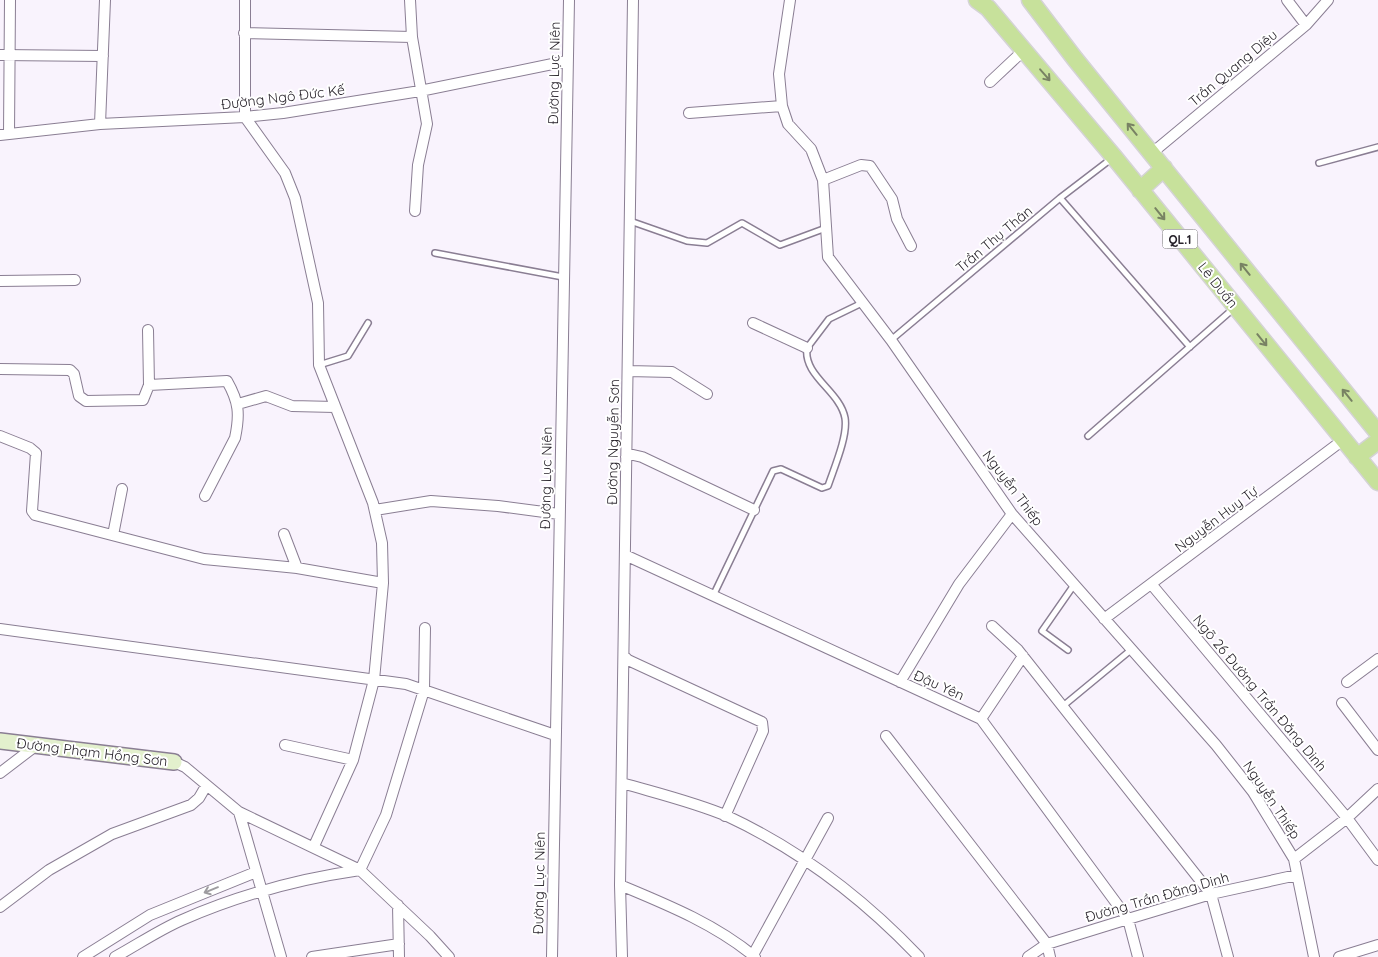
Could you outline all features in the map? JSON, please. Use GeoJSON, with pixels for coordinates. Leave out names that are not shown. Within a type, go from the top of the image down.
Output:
{"type":"FeatureCollection","features":[{"type":"Feature","properties":{"kind":"main road","name":"Lê Duẩn"},"geometry":{"type":"LineString","coordinates":[[977,0],[988,8],[1114,157],[1378,482]]}},
{"type":"Feature","properties":{"kind":"main road","name":"QL.1"},"geometry":{"type":"LineString","coordinates":[[1030,0],[1378,433]]}},
{"type":"Feature","properties":{"kind":"main road"},"geometry":{"type":"LineString","coordinates":[[1140,190],[1164,168]]}},
{"type":"Feature","properties":{"kind":"main road"},"geometry":{"type":"LineString","coordinates":[[1357,457],[1378,441]]}},
{"type":"Feature","properties":{"kind":"street"},"geometry":{"type":"LineString","coordinates":[[5,135],[5,55],[10,0]]}},
{"type":"Feature","properties":{"kind":"street"},"geometry":{"type":"LineString","coordinates":[[100,124],[105,0]]}},
{"type":"Feature","properties":{"kind":"street"},"geometry":{"type":"LineString","coordinates":[[246,0],[244,33],[245,118],[285,173],[295,198],[318,304],[319,365],[375,510],[382,543],[382,583],[374,680],[353,760],[314,846]]}},
{"type":"Feature","properties":{"kind":"street"},"geometry":{"type":"LineString","coordinates":[[410,0],[412,37],[427,124],[418,165],[415,211]]}},
{"type":"Feature","properties":{"kind":"street","name":"Đường Lục Niên"},"geometry":{"type":"LineString","coordinates":[[552,957],[569,0]]}},
{"type":"Feature","properties":{"kind":"street","name":"Đường Nguyễn Sơn"},"geometry":{"type":"LineString","coordinates":[[622,957],[620,885],[633,0]]}},
{"type":"Feature","properties":{"kind":"street","name":"Nguyễn Thiếp"},"geometry":{"type":"LineString","coordinates":[[790,0],[779,74],[782,106],[788,124],[811,148],[823,180],[828,258],[891,340],[1012,514],[1216,745],[1253,792],[1294,859],[1314,957]]}},
{"type":"Feature","properties":{"kind":"street"},"geometry":{"type":"LineString","coordinates":[[1287,0],[1306,26]]}},
{"type":"Feature","properties":{"kind":"street","name":"Trần Quang Diệu"},"geometry":{"type":"LineString","coordinates":[[1152,153],[1306,26],[1328,0]]}},
{"type":"Feature","properties":{"kind":"street"},"geometry":{"type":"LineString","coordinates":[[244,33],[412,37]]}},
{"type":"Feature","properties":{"kind":"street"},"geometry":{"type":"LineString","coordinates":[[990,82],[1023,51]]}},
{"type":"Feature","properties":{"kind":"street"},"geometry":{"type":"LineString","coordinates":[[5,55],[103,56]]}},
{"type":"Feature","properties":{"kind":"street","name":"Đường Ngô Đức Kế"},"geometry":{"type":"LineString","coordinates":[[5,135],[100,124],[245,118],[420,91],[567,61]]}},
{"type":"Feature","properties":{"kind":"street"},"geometry":{"type":"LineString","coordinates":[[689,113],[782,106]]}},
{"type":"Feature","properties":{"kind":"street"},"geometry":{"type":"LineString","coordinates":[[823,180],[860,165],[870,166],[892,199],[897,219],[911,246]]}},
{"type":"Feature","properties":{"kind":"street"},"geometry":{"type":"LineString","coordinates":[[0,281],[75,280]]}},
{"type":"Feature","properties":{"kind":"street"},"geometry":{"type":"LineString","coordinates":[[753,323],[807,348]]}},
{"type":"Feature","properties":{"kind":"street"},"geometry":{"type":"LineString","coordinates":[[0,369],[70,370],[74,374],[79,396],[86,401],[143,400],[149,385],[148,330]]}},
{"type":"Feature","properties":{"kind":"street"},"geometry":{"type":"LineString","coordinates":[[628,371],[672,372],[708,394]]}},
{"type":"Feature","properties":{"kind":"street"},"geometry":{"type":"LineString","coordinates":[[149,385],[224,379],[238,404],[235,438],[205,496]]}},
{"type":"Feature","properties":{"kind":"street"},"geometry":{"type":"LineString","coordinates":[[238,404],[266,396],[292,406],[335,407]]}},
{"type":"Feature","properties":{"kind":"street"},"geometry":{"type":"LineString","coordinates":[[0,436],[30,448],[36,453],[32,514],[204,559],[297,568],[382,583]]}},
{"type":"Feature","properties":{"kind":"street","name":"Nguyễn Huy Tự"},"geometry":{"type":"LineString","coordinates":[[1104,619],[1152,585],[1343,440]]}},
{"type":"Feature","properties":{"kind":"street"},"geometry":{"type":"LineString","coordinates":[[626,457],[629,454],[642,457],[754,510]]}},
{"type":"Feature","properties":{"kind":"street"},"geometry":{"type":"LineString","coordinates":[[113,535],[122,489]]}},
{"type":"Feature","properties":{"kind":"street"},"geometry":{"type":"LineString","coordinates":[[375,510],[431,501],[498,506],[559,514]]}},
{"type":"Feature","properties":{"kind":"street"},"geometry":{"type":"LineString","coordinates":[[900,682],[960,584],[1012,514]]}},
{"type":"Feature","properties":{"kind":"street"},"geometry":{"type":"LineString","coordinates":[[284,534],[297,568]]}},
{"type":"Feature","properties":{"kind":"street","name":"Đậu Yên"},"geometry":{"type":"LineString","coordinates":[[625,556],[981,719],[1128,919],[1138,957]]}},
{"type":"Feature","properties":{"kind":"street","name":"Ngõ 26 Đường Trần Đăng Dinh"},"geometry":{"type":"LineString","coordinates":[[1152,585],[1347,818],[1378,860]]}},
{"type":"Feature","properties":{"kind":"street"},"geometry":{"type":"LineString","coordinates":[[992,626],[1023,656],[1211,894],[1228,957]]}},
{"type":"Feature","properties":{"kind":"street"},"geometry":{"type":"LineString","coordinates":[[115,957],[181,920],[261,890],[302,880],[360,870],[386,815],[424,690],[425,628]]}},
{"type":"Feature","properties":{"kind":"street"},"geometry":{"type":"LineString","coordinates":[[0,629],[406,684],[555,735]]}},
{"type":"Feature","properties":{"kind":"street"},"geometry":{"type":"LineString","coordinates":[[624,656],[628,660],[762,722],[763,731],[725,816]]}},
{"type":"Feature","properties":{"kind":"street"},"geometry":{"type":"LineString","coordinates":[[981,719],[1023,656]]}},
{"type":"Feature","properties":{"kind":"street"},"geometry":{"type":"LineString","coordinates":[[1347,682],[1378,660]]}},
{"type":"Feature","properties":{"kind":"street"},"geometry":{"type":"LineString","coordinates":[[1342,702],[1378,750]]}},
{"type":"Feature","properties":{"kind":"street"},"geometry":{"type":"LineString","coordinates":[[886,736],[1047,944],[1050,957]]}},
{"type":"Feature","properties":{"kind":"street","name":"Đường Phạm Hồng Sơn"},"geometry":{"type":"LineString","coordinates":[[0,741],[38,744],[174,762],[185,767],[239,812],[314,846],[360,870],[398,905],[449,957]]}},
{"type":"Feature","properties":{"kind":"street"},"geometry":{"type":"LineString","coordinates":[[0,773],[38,744]]}},
{"type":"Feature","properties":{"kind":"street"},"geometry":{"type":"LineString","coordinates":[[285,745],[353,760]]}},
{"type":"Feature","properties":{"kind":"street"},"geometry":{"type":"LineString","coordinates":[[622,783],[725,816],[774,840],[844,887],[880,918],[919,957]]}},
{"type":"Feature","properties":{"kind":"street"},"geometry":{"type":"LineString","coordinates":[[0,907],[49,870],[112,834],[191,805],[199,798],[206,786]]}},
{"type":"Feature","properties":{"kind":"street"},"geometry":{"type":"LineString","coordinates":[[1294,859],[1347,818],[1378,789]]}},
{"type":"Feature","properties":{"kind":"street"},"geometry":{"type":"LineString","coordinates":[[239,812],[281,957]]}},
{"type":"Feature","properties":{"kind":"street"},"geometry":{"type":"LineString","coordinates":[[620,885],[672,907],[713,928],[754,956],[828,818]]}},
{"type":"Feature","properties":{"kind":"street"},"geometry":{"type":"LineString","coordinates":[[83,957],[150,915],[256,872]]}},
{"type":"Feature","properties":{"kind":"street","name":"Đường Trần Đăng Dinh"},"geometry":{"type":"LineString","coordinates":[[1028,957],[1047,944],[1128,919],[1211,894],[1297,874]]}},
{"type":"Feature","properties":{"kind":"street"},"geometry":{"type":"LineString","coordinates":[[398,905],[399,957]]}},
{"type":"Feature","properties":{"kind":"street"},"geometry":{"type":"LineString","coordinates":[[312,957],[399,944]]}},
{"type":"Feature","properties":{"kind":"street"},"geometry":{"type":"LineString","coordinates":[[1339,957],[1378,944]]}},
{"type":"Feature","properties":{"kind":"lane"},"geometry":{"type":"LineString","coordinates":[[1319,163],[1378,148]]}},
{"type":"Feature","properties":{"kind":"lane","name":"Trần Thụ Thân"},"geometry":{"type":"LineString","coordinates":[[891,340],[1060,198],[1114,157]]}},
{"type":"Feature","properties":{"kind":"lane"},"geometry":{"type":"LineString","coordinates":[[1060,198],[1190,347]]}},
{"type":"Feature","properties":{"kind":"lane"},"geometry":{"type":"LineString","coordinates":[[630,220],[687,241],[707,244],[742,223],[780,246],[826,228]]}},
{"type":"Feature","properties":{"kind":"lane"},"geometry":{"type":"LineString","coordinates":[[435,253],[563,277]]}},
{"type":"Feature","properties":{"kind":"lane"},"geometry":{"type":"LineString","coordinates":[[713,596],[776,468],[822,488],[828,486],[844,434],[845,419],[839,404],[809,365],[807,348],[829,319],[862,303]]}},
{"type":"Feature","properties":{"kind":"lane"},"geometry":{"type":"LineString","coordinates":[[1088,436],[1235,307]]}},
{"type":"Feature","properties":{"kind":"lane"},"geometry":{"type":"LineString","coordinates":[[319,365],[348,356],[368,323]]}},
{"type":"Feature","properties":{"kind":"lane"},"geometry":{"type":"LineString","coordinates":[[1068,650],[1042,631],[1074,585]]}},
{"type":"Feature","properties":{"kind":"lane"},"geometry":{"type":"LineString","coordinates":[[1063,706],[1132,649]]}}]}
